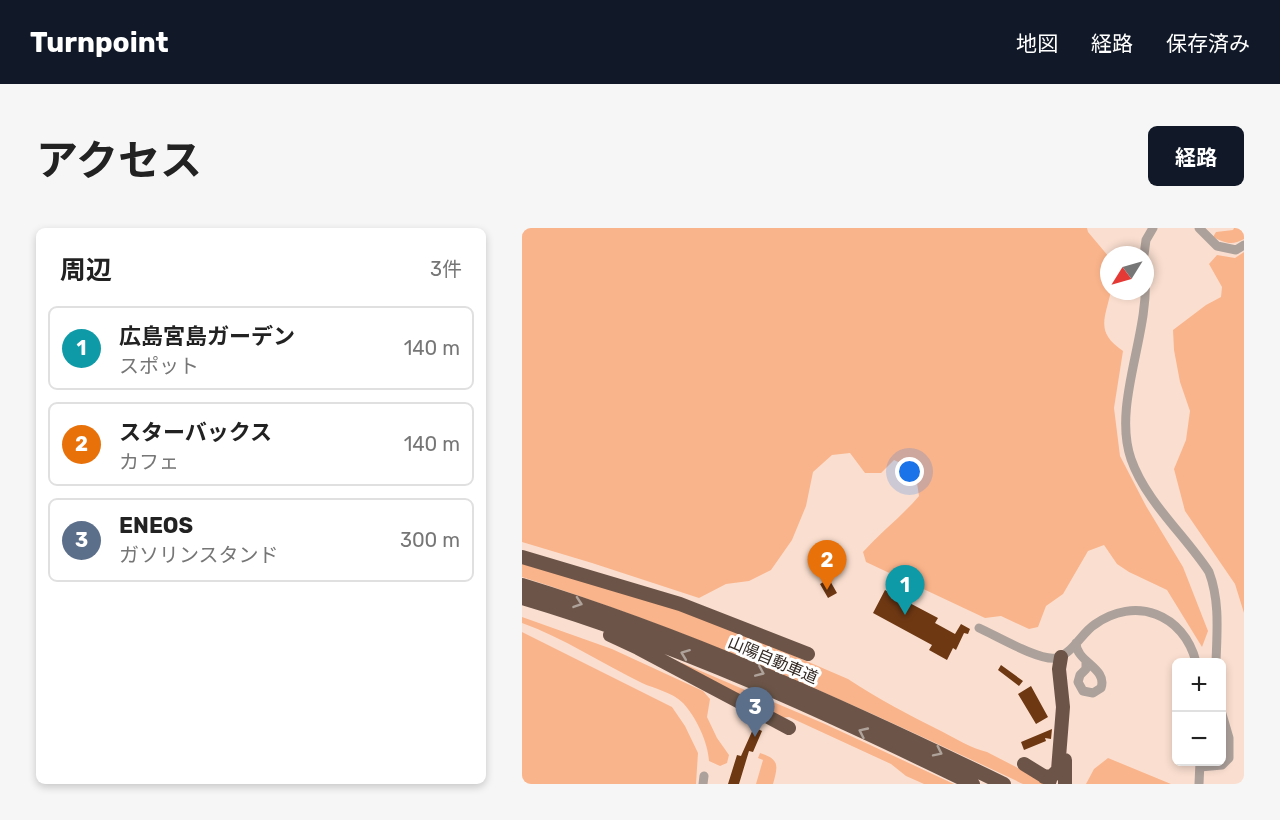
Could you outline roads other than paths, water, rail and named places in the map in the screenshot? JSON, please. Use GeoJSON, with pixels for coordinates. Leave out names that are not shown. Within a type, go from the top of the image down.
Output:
{"type":"FeatureCollection","features":[{"type":"Feature","properties":{"kind":"highway"},"geometry":{"type":"LineString","coordinates":[[522,557],[680,604],[808,654]]}},
{"type":"Feature","properties":{"kind":"highway","name":"山陽自動車道"},"geometry":{"type":"LineString","coordinates":[[522,585],[648,627],[728,658],[853,713],[1004,784]]}},
{"type":"Feature","properties":{"kind":"highway","name":"山陽自動車道"},"geometry":{"type":"LineString","coordinates":[[522,598],[644,638],[725,670],[973,784]]}},
{"type":"Feature","properties":{"kind":"highway"},"geometry":{"type":"LineString","coordinates":[[522,603],[607,634],[638,648],[789,728]]}},
{"type":"Feature","properties":{"kind":"highway"},"geometry":{"type":"LineString","coordinates":[[1044,777],[1052,776],[1058,770],[1063,707],[1059,669],[1061,657]]}},
{"type":"Feature","properties":{"kind":"highway"},"geometry":{"type":"LineString","coordinates":[[1061,657],[1067,710],[1065,784]]}},
{"type":"Feature","properties":{"kind":"highway"},"geometry":{"type":"LineString","coordinates":[[1024,764],[1057,784]]}},
{"type":"Feature","properties":{"kind":"street"},"geometry":{"type":"LineString","coordinates":[[1145,246],[1153,228]]}},
{"type":"Feature","properties":{"kind":"street"},"geometry":{"type":"LineString","coordinates":[[1199,228],[1217,246],[1236,250],[1244,245]]}},
{"type":"Feature","properties":{"kind":"street"},"geometry":{"type":"LineString","coordinates":[[1145,300],[1142,328],[1125,412],[1127,446],[1131,460],[1146,489],[1209,572],[1214,584],[1219,628],[1216,658]]}},
{"type":"Feature","properties":{"kind":"street"},"geometry":{"type":"LineString","coordinates":[[979,628],[1042,657],[1061,657],[1092,626],[1112,615],[1135,610],[1148,612],[1170,621],[1189,643],[1194,658]]}},
{"type":"Feature","properties":{"kind":"street"},"geometry":{"type":"LineString","coordinates":[[1076,643],[1077,652],[1086,662]]}},
{"type":"Feature","properties":{"kind":"street"},"geometry":{"type":"LineString","coordinates":[[1226,731],[1230,751],[1226,761]]}},
{"type":"Feature","properties":{"kind":"street"},"geometry":{"type":"LineString","coordinates":[[1199,784],[1200,766]]}},
{"type":"Feature","properties":{"kind":"place","name":"スターバックス"},"geometry":{"type":"Point","coordinates":[827,590]}},
{"type":"Feature","properties":{"kind":"place","name":"広島宮島ガーデン"},"geometry":{"type":"Point","coordinates":[905,615]}},
{"type":"Feature","properties":{"kind":"place","name":"ENEOS"},"geometry":{"type":"Point","coordinates":[755,737]}}]}
